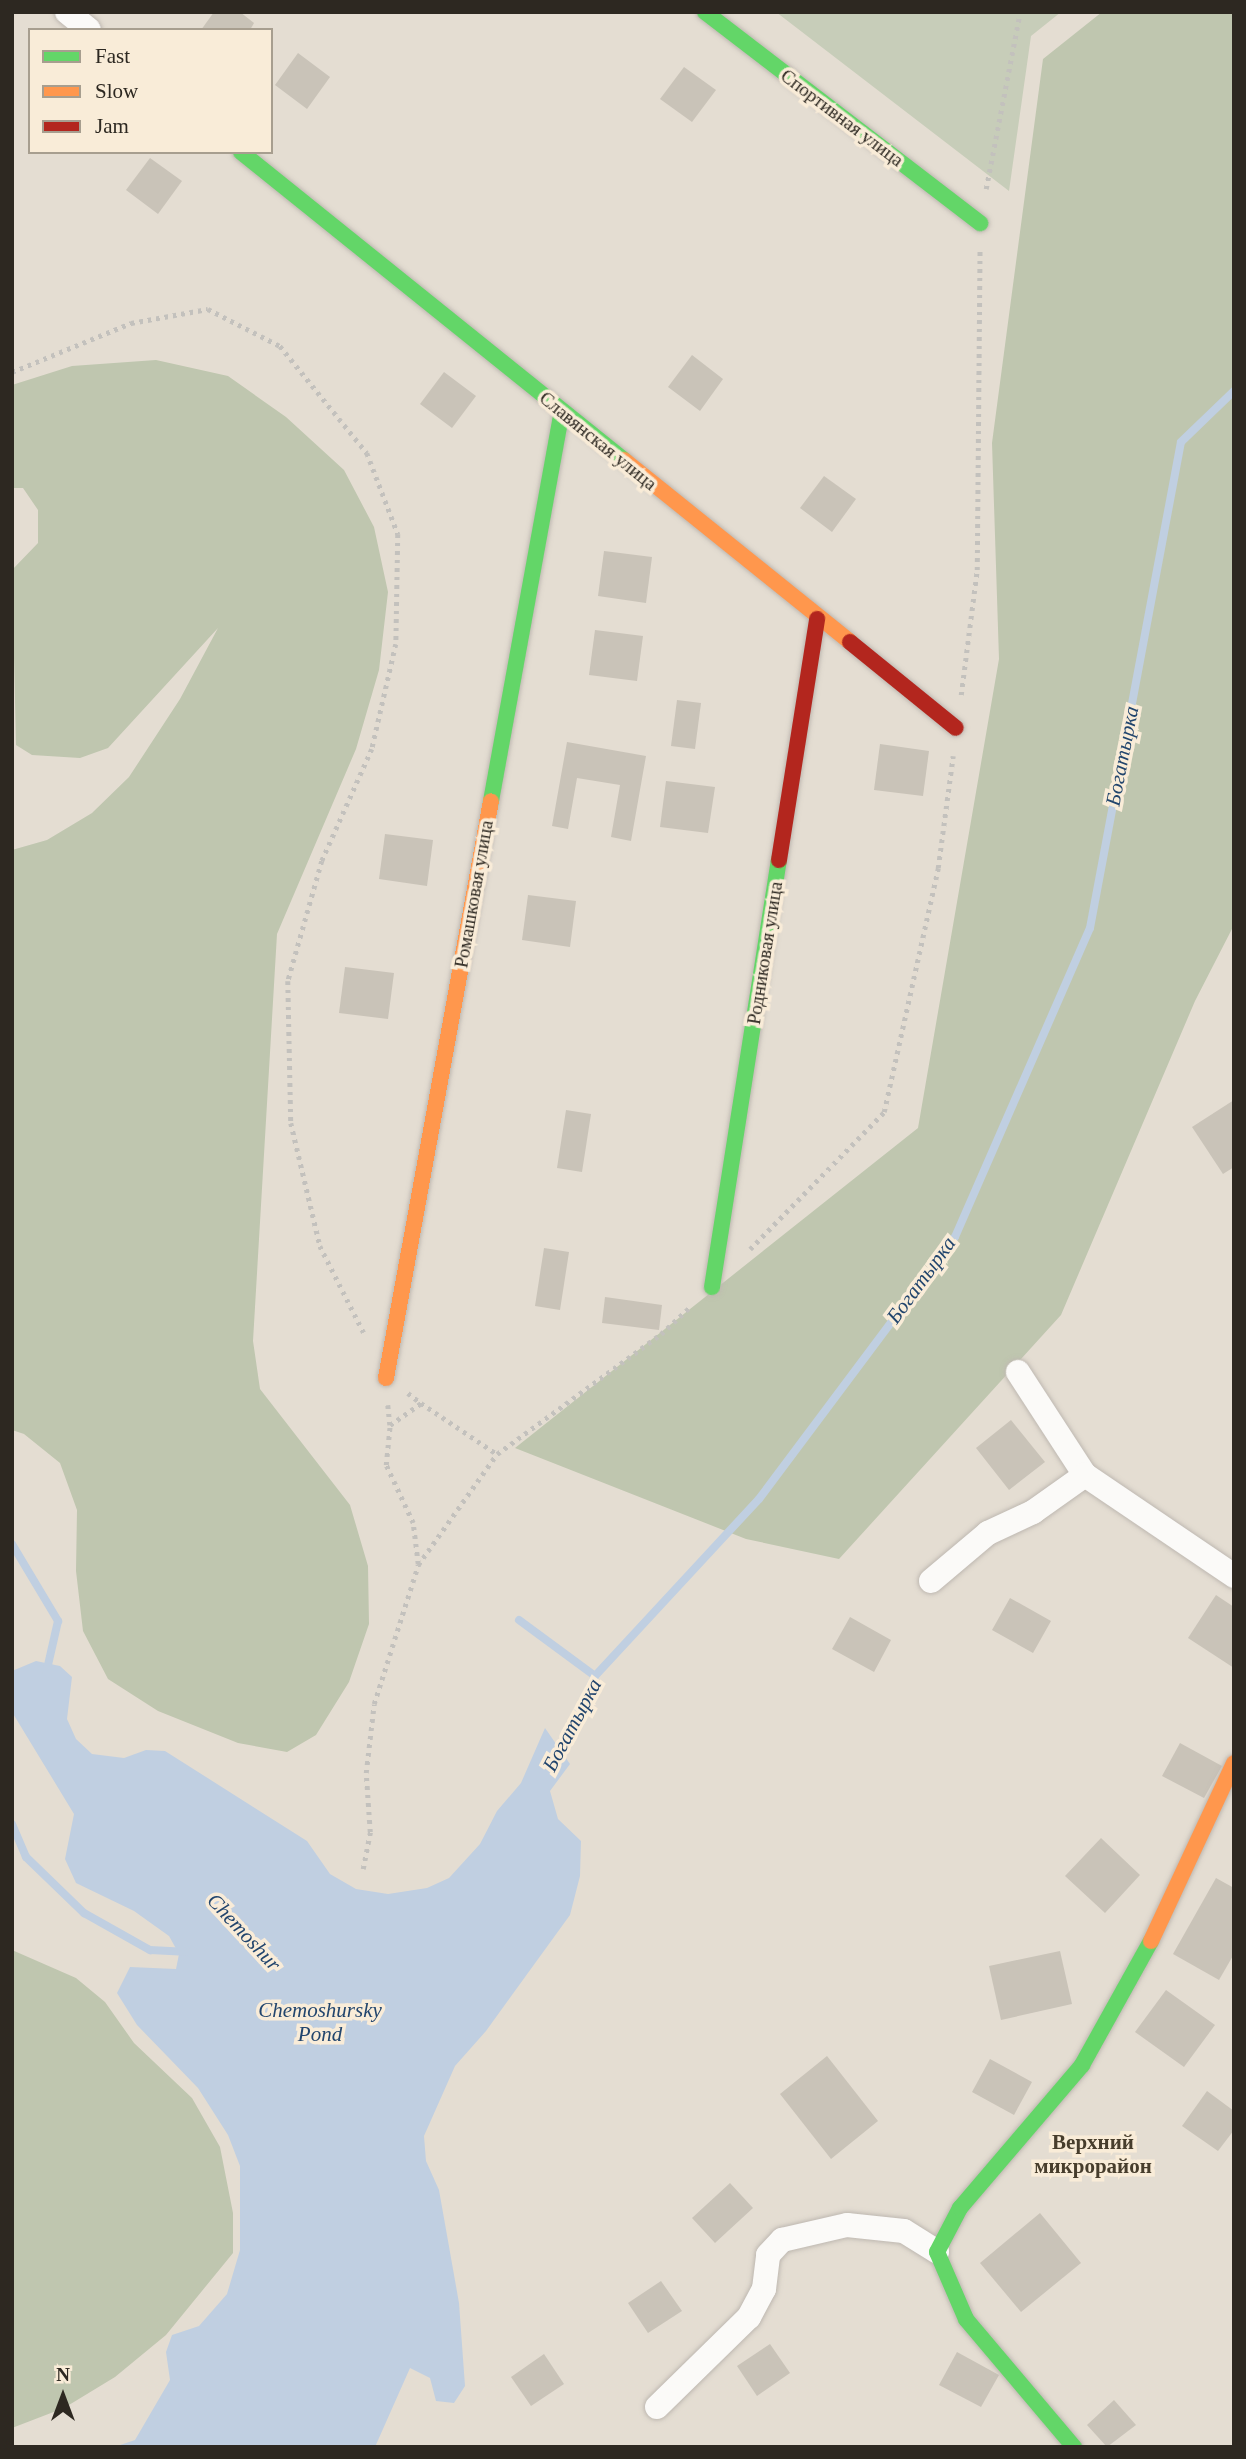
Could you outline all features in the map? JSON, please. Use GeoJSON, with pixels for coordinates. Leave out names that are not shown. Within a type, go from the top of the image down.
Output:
{"type":"FeatureCollection","features":[{"type":"Feature","properties":{"kind":"street"},"geometry":{"type":"LineString","coordinates":[[67,12],[87,28]]}},
{"type":"Feature","properties":{"kind":"street","name":"Спортивная улица"},"geometry":{"type":"LineString","coordinates":[[705,12],[980,223]]}},
{"type":"Feature","properties":{"kind":"street","name":"Славянская улица"},"geometry":{"type":"LineString","coordinates":[[243,154],[817,619],[956,728]]}},
{"type":"Feature","properties":{"kind":"street","name":"Ромашковая улица"},"geometry":{"type":"LineString","coordinates":[[386,1378],[562,411]]}},
{"type":"Feature","properties":{"kind":"street","name":"Родниковая улица"},"geometry":{"type":"LineString","coordinates":[[712,1287],[817,619]]}},
{"type":"Feature","properties":{"kind":"street"},"geometry":{"type":"LineString","coordinates":[[1018,1372],[1085,1475],[1234,1576]]}},
{"type":"Feature","properties":{"kind":"street"},"geometry":{"type":"LineString","coordinates":[[932,1581],[988,1533],[1033,1512],[1085,1475]]}},
{"type":"Feature","properties":{"kind":"street"},"geometry":{"type":"LineString","coordinates":[[937,2252],[960,2208],[1082,2065],[1173,1902],[1234,1763]]}},
{"type":"Feature","properties":{"kind":"street"},"geometry":{"type":"LineString","coordinates":[[657,2407],[749,2318],[764,2289],[768,2255],[782,2240],[836,2227],[869,2227],[904,2231],[937,2252],[966,2319],[1074,2447]]}},
{"type":"Feature","properties":{"kind":"path"},"geometry":{"type":"LineString","coordinates":[[12,372],[131,323],[208,309],[280,346],[367,453],[398,534],[396,644],[372,749],[321,861],[289,981],[291,1123],[320,1246],[368,1342]]}},
{"type":"Feature","properties":{"kind":"path"},"geometry":{"type":"LineString","coordinates":[[418,1565],[413,1522],[386,1465],[390,1425],[421,1403],[497,1454]]}},
{"type":"Feature","properties":{"kind":"green space"},"geometry":{"type":"Polygon","coordinates":[[[776,12],[1061,12],[1031,36],[1009,191],[776,12]]]}},
{"type":"Feature","properties":{"kind":"green space"},"geometry":{"type":"Polygon","coordinates":[[[1102,12],[1234,12],[1234,925],[1195,1001],[1061,1315],[839,1559],[746,1539],[515,1448],[918,1128],[999,659],[992,443],[1043,59],[1102,12]]]}},
{"type":"Feature","properties":{"kind":"green space"},"geometry":{"type":"Polygon","coordinates":[[[156,360],[228,376],[286,417],[344,470],[374,527],[388,592],[379,670],[356,749],[277,934],[253,1341],[260,1389],[350,1505],[368,1566],[369,1624],[349,1682],[316,1735],[287,1752],[238,1743],[158,1711],[108,1679],[83,1631],[76,1571],[77,1510],[60,1463],[24,1434],[12,1430],[12,850],[47,840],[92,813],[129,777],[180,699],[218,628],[108,748],[80,758],[32,755],[16,745],[12,570],[38,543],[38,510],[23,488],[12,488],[12,385],[72,366],[156,360]]]}},
{"type":"Feature","properties":{"kind":"green space"},"geometry":{"type":"Polygon","coordinates":[[[12,1950],[76,1978],[105,2002],[134,2043],[192,2098],[220,2147],[233,2213],[233,2253],[166,2335],[115,2377],[64,2408],[12,2428],[12,1950]]]}},
{"type":"Feature","properties":{"kind":"water","name":"Chemoshursky Pond"},"geometry":{"type":"Polygon","coordinates":[[[36,1661],[60,1666],[72,1677],[67,1719],[76,1739],[92,1754],[124,1758],[146,1750],[165,1751],[307,1841],[330,1874],[356,1889],[388,1894],[427,1888],[449,1878],[480,1844],[497,1811],[521,1783],[545,1728],[570,1764],[550,1791],[558,1819],[581,1841],[580,1876],[570,1915],[486,2031],[455,2066],[424,2136],[426,2161],[439,2190],[459,2303],[465,2386],[454,2403],[436,2401],[430,2378],[410,2368],[375,2447],[114,2447],[135,2440],[170,2380],[166,2352],[172,2335],[199,2326],[227,2294],[240,2250],[240,2166],[228,2135],[198,2088],[137,2025],[117,1993],[130,1967],[176,1969],[179,1954],[169,1936],[134,1911],[76,1883],[65,1859],[74,1814],[12,1712],[12,1671],[36,1661]]]}},
{"type":"Feature","properties":{"kind":"building"},"geometry":{"type":"Polygon","coordinates":[[[214,12],[240,12],[254,23],[251,28],[202,28],[214,12]]]}},
{"type":"Feature","properties":{"kind":"building"},"geometry":{"type":"Polygon","coordinates":[[[298,53],[330,77],[307,109],[275,85],[298,53]]]}},
{"type":"Feature","properties":{"kind":"building"},"geometry":{"type":"Polygon","coordinates":[[[684,67],[716,90],[692,122],[660,99],[684,67]]]}},
{"type":"Feature","properties":{"kind":"building"},"geometry":{"type":"Polygon","coordinates":[[[150,158],[182,181],[158,214],[126,190],[150,158]]]}},
{"type":"Feature","properties":{"kind":"building"},"geometry":{"type":"Polygon","coordinates":[[[692,355],[723,379],[700,411],[668,387],[692,355]]]}},
{"type":"Feature","properties":{"kind":"building"},"geometry":{"type":"Polygon","coordinates":[[[444,372],[476,396],[452,428],[420,404],[444,372]]]}},
{"type":"Feature","properties":{"kind":"building"},"geometry":{"type":"Polygon","coordinates":[[[824,476],[856,499],[832,532],[800,508],[824,476]]]}},
{"type":"Feature","properties":{"kind":"building"},"geometry":{"type":"Polygon","coordinates":[[[604,551],[652,557],[646,603],[598,596],[604,551]]]}},
{"type":"Feature","properties":{"kind":"building"},"geometry":{"type":"Polygon","coordinates":[[[595,630],[643,636],[637,681],[589,675],[595,630]]]}},
{"type":"Feature","properties":{"kind":"building"},"geometry":{"type":"Polygon","coordinates":[[[677,700],[701,703],[695,749],[671,746],[677,700]]]}},
{"type":"Feature","properties":{"kind":"building"},"geometry":{"type":"Polygon","coordinates":[[[567,742],[646,756],[631,841],[611,837],[620,785],[577,778],[568,829],[552,826],[567,742]]]}},
{"type":"Feature","properties":{"kind":"building"},"geometry":{"type":"Polygon","coordinates":[[[880,744],[929,751],[923,796],[874,790],[880,744]]]}},
{"type":"Feature","properties":{"kind":"building"},"geometry":{"type":"Polygon","coordinates":[[[666,781],[715,787],[708,833],[660,827],[666,781]]]}},
{"type":"Feature","properties":{"kind":"building"},"geometry":{"type":"Polygon","coordinates":[[[385,834],[433,840],[427,886],[379,879],[385,834]]]}},
{"type":"Feature","properties":{"kind":"building"},"geometry":{"type":"Polygon","coordinates":[[[528,895],[576,901],[570,947],[522,940],[528,895]]]}},
{"type":"Feature","properties":{"kind":"building"},"geometry":{"type":"Polygon","coordinates":[[[345,967],[394,973],[388,1019],[339,1013],[345,967]]]}},
{"type":"Feature","properties":{"kind":"building"},"geometry":{"type":"Polygon","coordinates":[[[1234,1100],[1234,1167],[1223,1174],[1192,1127],[1234,1100]]]}},
{"type":"Feature","properties":{"kind":"building"},"geometry":{"type":"Polygon","coordinates":[[[566,1110],[591,1114],[582,1172],[557,1168],[566,1110]]]}},
{"type":"Feature","properties":{"kind":"building"},"geometry":{"type":"Polygon","coordinates":[[[544,1248],[569,1252],[560,1310],[535,1306],[544,1248]]]}},
{"type":"Feature","properties":{"kind":"building"},"geometry":{"type":"Polygon","coordinates":[[[605,1297],[662,1305],[659,1330],[602,1323],[605,1297]]]}},
{"type":"Feature","properties":{"kind":"building"},"geometry":{"type":"Polygon","coordinates":[[[1011,1420],[1045,1462],[1009,1490],[976,1448],[1011,1420]]]}},
{"type":"Feature","properties":{"kind":"building"},"geometry":{"type":"Polygon","coordinates":[[[1216,1595],[1234,1607],[1234,1668],[1188,1638],[1216,1595]]]}},
{"type":"Feature","properties":{"kind":"building"},"geometry":{"type":"Polygon","coordinates":[[[1010,1598],[1051,1621],[1033,1653],[992,1630],[1010,1598]]]}},
{"type":"Feature","properties":{"kind":"building"},"geometry":{"type":"Polygon","coordinates":[[[850,1617],[891,1640],[874,1672],[832,1649],[850,1617]]]}},
{"type":"Feature","properties":{"kind":"building"},"geometry":{"type":"Polygon","coordinates":[[[1180,1743],[1222,1766],[1204,1798],[1162,1776],[1180,1743]]]}},
{"type":"Feature","properties":{"kind":"building"},"geometry":{"type":"Polygon","coordinates":[[[1101,1838],[1140,1875],[1105,1913],[1065,1876],[1101,1838]]]}},
{"type":"Feature","properties":{"kind":"building"},"geometry":{"type":"Polygon","coordinates":[[[1216,1878],[1234,1888],[1234,1954],[1219,1980],[1173,1954],[1216,1878]]]}},
{"type":"Feature","properties":{"kind":"building"},"geometry":{"type":"Polygon","coordinates":[[[1060,1951],[1072,2004],[1001,2020],[989,1966],[1060,1951]]]}},
{"type":"Feature","properties":{"kind":"building"},"geometry":{"type":"Polygon","coordinates":[[[1166,1990],[1215,2025],[1184,2067],[1135,2032],[1166,1990]]]}},
{"type":"Feature","properties":{"kind":"building"},"geometry":{"type":"Polygon","coordinates":[[[827,2056],[878,2121],[831,2159],[780,2094],[827,2056]]]}},
{"type":"Feature","properties":{"kind":"building"},"geometry":{"type":"Polygon","coordinates":[[[990,2059],[1032,2082],[1014,2115],[972,2092],[990,2059]]]}},
{"type":"Feature","properties":{"kind":"building"},"geometry":{"type":"Polygon","coordinates":[[[1207,2091],[1234,2111],[1234,2130],[1218,2151],[1182,2126],[1207,2091]]]}},
{"type":"Feature","properties":{"kind":"building"},"geometry":{"type":"Polygon","coordinates":[[[730,2183],[753,2208],[715,2243],[692,2218],[730,2183]]]}},
{"type":"Feature","properties":{"kind":"building"},"geometry":{"type":"Polygon","coordinates":[[[1040,2213],[1081,2263],[1021,2312],[980,2263],[1040,2213]]]}},
{"type":"Feature","properties":{"kind":"building"},"geometry":{"type":"Polygon","coordinates":[[[661,2281],[682,2311],[648,2333],[628,2303],[661,2281]]]}},
{"type":"Feature","properties":{"kind":"building"},"geometry":{"type":"Polygon","coordinates":[[[770,2344],[790,2373],[757,2396],[737,2366],[770,2344]]]}},
{"type":"Feature","properties":{"kind":"building"},"geometry":{"type":"Polygon","coordinates":[[[957,2352],[999,2375],[981,2407],[939,2385],[957,2352]]]}},
{"type":"Feature","properties":{"kind":"building"},"geometry":{"type":"Polygon","coordinates":[[[544,2354],[564,2384],[531,2406],[511,2377],[544,2354]]]}},
{"type":"Feature","properties":{"kind":"building"},"geometry":{"type":"Polygon","coordinates":[[[1114,2400],[1136,2425],[1107,2447],[1087,2425],[1114,2400]]]}},
{"type":"Feature","properties":{"kind":"waterway","name":"Богатырка"},"geometry":{"type":"LineString","coordinates":[[554,1758],[595,1676],[759,1499],[955,1237],[1090,928],[1181,442],[1234,391]]}},
{"type":"Feature","properties":{"kind":"waterway","name":"Chemoshur"},"geometry":{"type":"LineString","coordinates":[[12,1544],[58,1621],[46,1674]]}},
{"type":"Feature","properties":{"kind":"waterway"},"geometry":{"type":"LineString","coordinates":[[519,1620],[595,1676]]}},
{"type":"Feature","properties":{"kind":"waterway"},"geometry":{"type":"LineString","coordinates":[[12,1824],[26,1857],[84,1913],[150,1950],[189,1952]]}},
{"type":"Feature","properties":{"kind":"traffic: fast"},"geometry":{"type":"LineString","coordinates":[[705,12],[980,223]]}},
{"type":"Feature","properties":{"kind":"traffic: fast"},"geometry":{"type":"LineString","coordinates":[[243,154],[624,460]]}},
{"type":"Feature","properties":{"kind":"traffic: fast"},"geometry":{"type":"LineString","coordinates":[[491,801],[562,411]]}},
{"type":"Feature","properties":{"kind":"traffic: fast"},"geometry":{"type":"LineString","coordinates":[[712,1287],[779,860]]}},
{"type":"Feature","properties":{"kind":"traffic: fast"},"geometry":{"type":"LineString","coordinates":[[1074,2447],[966,2319],[937,2252],[960,2208],[1082,2065],[1151,1941]]}},
{"type":"Feature","properties":{"kind":"traffic: slow"},"geometry":{"type":"LineString","coordinates":[[624,460],[850,642]]}},
{"type":"Feature","properties":{"kind":"traffic: slow"},"geometry":{"type":"LineString","coordinates":[[386,1378],[491,801]]}},
{"type":"Feature","properties":{"kind":"traffic: slow"},"geometry":{"type":"LineString","coordinates":[[1151,1941],[1234,1763]]}},
{"type":"Feature","properties":{"kind":"traffic: jam"},"geometry":{"type":"LineString","coordinates":[[779,860],[817,619]]}},
{"type":"Feature","properties":{"kind":"traffic: jam"},"geometry":{"type":"LineString","coordinates":[[850,642],[956,728]]}},
{"type":"Feature","properties":{"kind":"district","name":"Верхний микрорайон"},"geometry":{"type":"Point","coordinates":[1093,2154]}}]}
